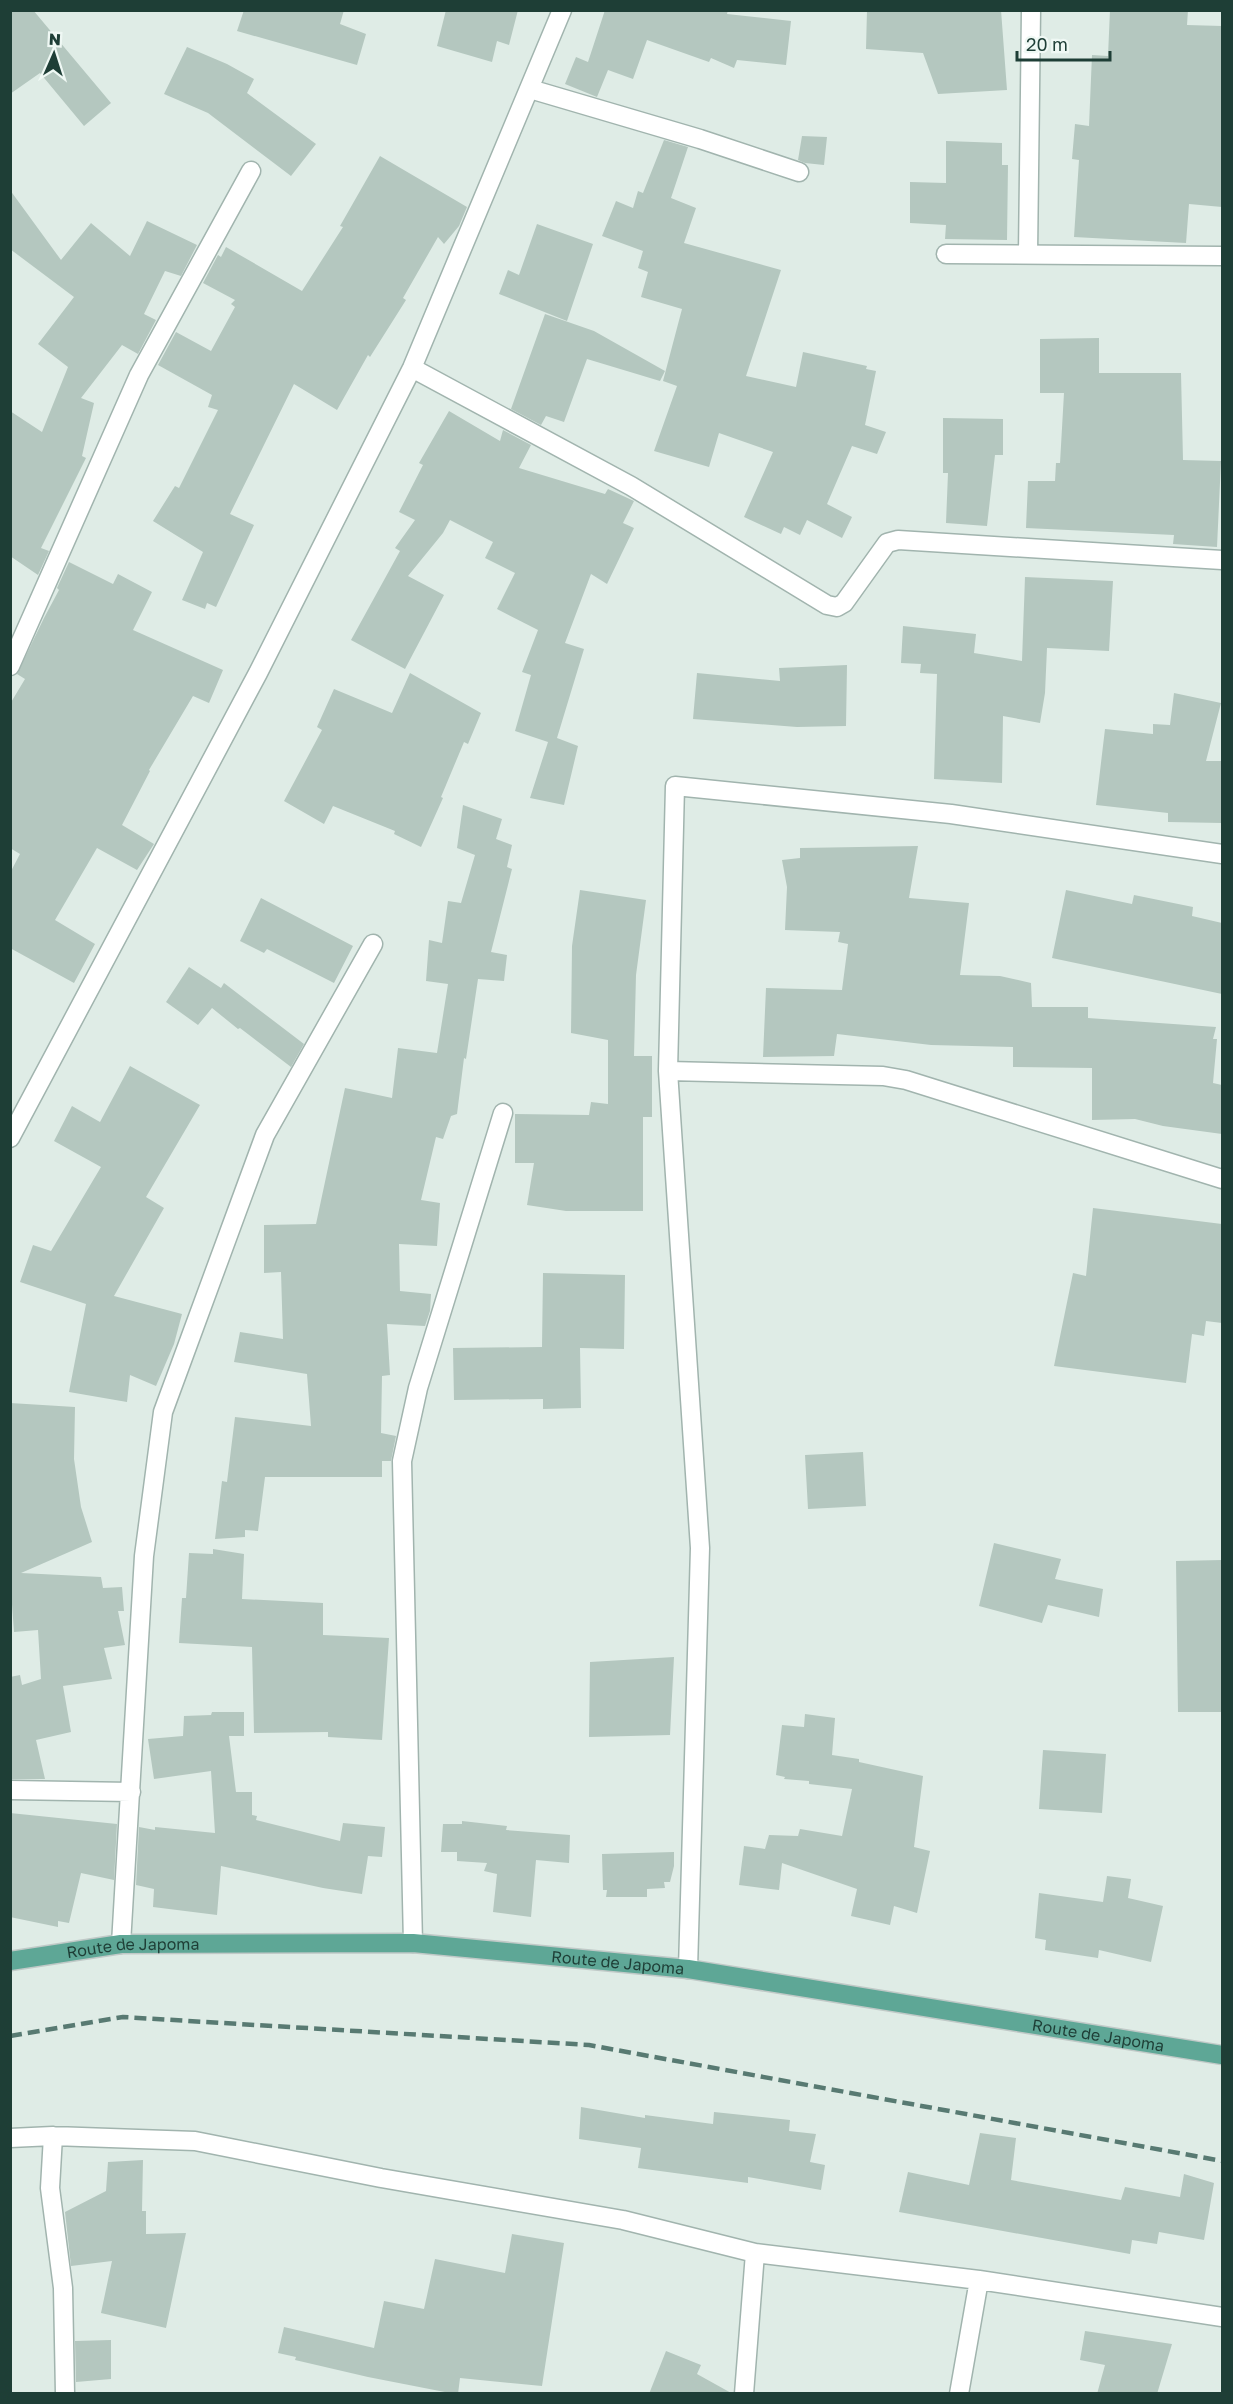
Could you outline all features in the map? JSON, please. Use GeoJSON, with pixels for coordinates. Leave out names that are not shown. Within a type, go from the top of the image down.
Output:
{"type":"FeatureCollection","features":[{"type":"Feature","properties":{"kind":"main road","name":"Route de Japoma"},"geometry":{"type":"LineString","coordinates":[[10,1961],[121,1944],[413,1943],[688,1969],[1222,2055]]}},
{"type":"Feature","properties":{"kind":"street"},"geometry":{"type":"LineString","coordinates":[[10,1138],[258,673],[412,368],[562,10]]}},
{"type":"Feature","properties":{"kind":"street"},"geometry":{"type":"LineString","coordinates":[[1028,254],[1031,10]]}},
{"type":"Feature","properties":{"kind":"street"},"geometry":{"type":"LineString","coordinates":[[530,89],[700,139],[799,172]]}},
{"type":"Feature","properties":{"kind":"street"},"geometry":{"type":"LineString","coordinates":[[10,666],[139,375],[251,171]]}},
{"type":"Feature","properties":{"kind":"street"},"geometry":{"type":"LineString","coordinates":[[946,254],[1222,256]]}},
{"type":"Feature","properties":{"kind":"street"},"geometry":{"type":"LineString","coordinates":[[412,368],[631,486],[827,605],[837,607],[844,603],[887,543],[898,540],[1222,560]]}},
{"type":"Feature","properties":{"kind":"street"},"geometry":{"type":"LineString","coordinates":[[688,1969],[700,1548],[668,1071],[675,786],[951,814],[1222,854]]}},
{"type":"Feature","properties":{"kind":"street"},"geometry":{"type":"LineString","coordinates":[[121,1944],[144,1556],[163,1412],[265,1135],[373,944]]}},
{"type":"Feature","properties":{"kind":"street"},"geometry":{"type":"LineString","coordinates":[[668,1071],[871,1076],[906,1080],[1222,1179]]}},
{"type":"Feature","properties":{"kind":"street"},"geometry":{"type":"LineString","coordinates":[[413,1943],[402,1461],[418,1388],[503,1113]]}},
{"type":"Feature","properties":{"kind":"street"},"geometry":{"type":"LineString","coordinates":[[10,1790],[131,1792]]}},
{"type":"Feature","properties":{"kind":"street"},"geometry":{"type":"LineString","coordinates":[[10,2138],[53,2136],[206,2142],[381,2178],[622,2220],[755,2253],[979,2280],[1222,2317]]}},
{"type":"Feature","properties":{"kind":"street"},"geometry":{"type":"LineString","coordinates":[[53,2136],[50,2188],[63,2288],[65,2394]]}},
{"type":"Feature","properties":{"kind":"street"},"geometry":{"type":"LineString","coordinates":[[744,2394],[755,2253]]}},
{"type":"Feature","properties":{"kind":"street"},"geometry":{"type":"LineString","coordinates":[[959,2394],[979,2280]]}},
{"type":"Feature","properties":{"kind":"building"},"geometry":{"type":"Polygon","coordinates":[[[10,10],[33,10],[111,103],[84,126],[40,73],[10,94],[10,10]]]}},
{"type":"Feature","properties":{"kind":"building"},"geometry":{"type":"Polygon","coordinates":[[[244,10],[344,10],[340,24],[366,34],[357,65],[237,31],[244,10]]]}},
{"type":"Feature","properties":{"kind":"building"},"geometry":{"type":"Polygon","coordinates":[[[446,10],[518,10],[509,45],[497,41],[492,62],[437,46],[446,10]]]}},
{"type":"Feature","properties":{"kind":"building"},"geometry":{"type":"Polygon","coordinates":[[[605,10],[728,10],[727,14],[791,21],[786,65],[737,60],[734,68],[711,58],[709,62],[647,40],[633,79],[608,70],[597,97],[565,84],[576,57],[588,62],[605,10]]]}},
{"type":"Feature","properties":{"kind":"building"},"geometry":{"type":"Polygon","coordinates":[[[867,10],[1001,10],[1007,90],[938,94],[923,53],[866,49],[867,10]]]}},
{"type":"Feature","properties":{"kind":"building"},"geometry":{"type":"Polygon","coordinates":[[[1110,10],[1188,10],[1187,25],[1222,26],[1222,207],[1189,204],[1186,243],[1074,237],[1079,160],[1072,159],[1075,124],[1089,126],[1092,55],[1108,56],[1110,10]]]}},
{"type":"Feature","properties":{"kind":"building"},"geometry":{"type":"Polygon","coordinates":[[[187,47],[227,64],[254,79],[247,93],[316,144],[291,176],[208,113],[164,94],[187,47]]]}},
{"type":"Feature","properties":{"kind":"building"},"geometry":{"type":"Polygon","coordinates":[[[802,136],[827,137],[824,165],[798,160],[802,136]]]}},
{"type":"Feature","properties":{"kind":"building"},"geometry":{"type":"Polygon","coordinates":[[[664,140],[688,147],[671,198],[696,208],[684,243],[781,270],[746,376],[796,387],[803,352],[867,366],[866,369],[876,371],[865,425],[886,432],[877,454],[852,446],[827,504],[852,517],[842,538],[807,520],[800,535],[784,527],[781,534],[744,517],[773,452],[719,433],[709,467],[654,451],[677,386],[663,381],[682,309],[641,297],[648,272],[638,268],[643,251],[602,236],[616,201],[633,208],[638,191],[643,193],[664,140]]]}},
{"type":"Feature","properties":{"kind":"building"},"geometry":{"type":"Polygon","coordinates":[[[946,141],[1002,143],[1002,165],[1008,165],[1007,240],[945,239],[946,225],[910,223],[910,182],[946,183],[946,141]]]}},
{"type":"Feature","properties":{"kind":"building"},"geometry":{"type":"Polygon","coordinates":[[[380,156],[467,207],[459,226],[444,244],[438,237],[403,298],[406,300],[370,357],[368,355],[337,410],[294,384],[230,514],[254,525],[216,607],[207,603],[205,609],[182,600],[203,552],[153,521],[175,486],[179,488],[218,410],[208,407],[212,395],[158,365],[176,332],[211,351],[235,307],[231,304],[235,300],[203,283],[218,255],[221,257],[226,247],[302,291],[343,227],[340,226],[380,156]]]}},
{"type":"Feature","properties":{"kind":"building"},"geometry":{"type":"Polygon","coordinates":[[[10,190],[61,260],[91,223],[130,256],[147,221],[197,245],[181,276],[165,271],[144,314],[156,320],[138,354],[122,345],[81,398],[94,403],[82,456],[86,458],[41,548],[49,551],[38,575],[10,556],[10,411],[42,432],[68,367],[38,344],[74,297],[10,249],[10,190]]]}},
{"type":"Feature","properties":{"kind":"building"},"geometry":{"type":"Polygon","coordinates":[[[537,224],[593,244],[567,321],[499,294],[508,270],[519,275],[537,224]]]}},
{"type":"Feature","properties":{"kind":"building"},"geometry":{"type":"Polygon","coordinates":[[[545,314],[594,331],[665,371],[660,381],[587,359],[564,422],[546,416],[541,425],[511,409],[545,314]]]}},
{"type":"Feature","properties":{"kind":"building"},"geometry":{"type":"Polygon","coordinates":[[[1099,338],[1099,373],[1181,373],[1183,460],[1221,461],[1217,547],[1173,544],[1174,535],[1026,528],[1028,481],[1055,481],[1056,463],[1060,463],[1064,393],[1040,393],[1040,339],[1099,338]]]}},
{"type":"Feature","properties":{"kind":"building"},"geometry":{"type":"Polygon","coordinates":[[[449,411],[500,441],[503,430],[531,445],[519,468],[605,494],[608,489],[634,501],[623,523],[634,528],[607,584],[591,574],[565,643],[584,649],[557,738],[578,746],[564,805],[530,798],[548,742],[515,731],[531,675],[522,672],[538,630],[497,609],[515,573],[485,558],[493,542],[450,520],[443,533],[408,576],[444,595],[405,669],[351,640],[400,551],[395,548],[415,520],[399,512],[423,465],[419,463],[449,411]]]}},
{"type":"Feature","properties":{"kind":"building"},"geometry":{"type":"Polygon","coordinates":[[[943,418],[1003,419],[1003,455],[995,455],[987,526],[946,523],[948,473],[943,473],[943,418]]]}},
{"type":"Feature","properties":{"kind":"building"},"geometry":{"type":"Polygon","coordinates":[[[69,562],[113,584],[118,574],[152,592],[133,630],[223,670],[209,703],[193,696],[149,770],[122,825],[154,844],[137,870],[97,848],[55,920],[95,944],[74,983],[10,948],[10,873],[20,854],[10,848],[10,704],[25,679],[17,674],[59,590],[57,588],[69,562]]]}},
{"type":"Feature","properties":{"kind":"building"},"geometry":{"type":"Polygon","coordinates":[[[1025,577],[1113,581],[1109,651],[1047,648],[1045,693],[1040,723],[1003,716],[1002,783],[934,779],[937,674],[920,673],[921,664],[901,663],[903,626],[976,634],[974,653],[1022,661],[1025,577]]]}},
{"type":"Feature","properties":{"kind":"building"},"geometry":{"type":"Polygon","coordinates":[[[847,665],[846,726],[797,727],[693,719],[697,673],[780,681],[779,668],[847,665]]]}},
{"type":"Feature","properties":{"kind":"building"},"geometry":{"type":"Polygon","coordinates":[[[410,673],[481,713],[468,744],[464,742],[421,847],[394,834],[395,831],[333,806],[324,824],[284,801],[322,730],[317,727],[334,689],[392,713],[410,673]]]}},
{"type":"Feature","properties":{"kind":"building"},"geometry":{"type":"Polygon","coordinates":[[[1174,693],[1221,703],[1206,761],[1222,761],[1222,823],[1168,822],[1168,813],[1096,805],[1105,729],[1153,734],[1153,724],[1170,725],[1174,693]]]}},
{"type":"Feature","properties":{"kind":"building"},"geometry":{"type":"Polygon","coordinates":[[[463,805],[502,819],[496,839],[512,845],[507,867],[512,869],[491,952],[507,955],[504,981],[478,979],[457,1114],[451,1116],[443,1139],[436,1137],[421,1200],[440,1203],[437,1246],[399,1244],[400,1291],[431,1294],[430,1311],[425,1326],[387,1324],[390,1375],[382,1376],[381,1433],[396,1436],[391,1461],[382,1461],[382,1477],[265,1477],[258,1531],[245,1530],[245,1537],[215,1539],[222,1481],[227,1482],[235,1417],[311,1426],[307,1374],[234,1362],[240,1332],[283,1339],[281,1272],[264,1273],[264,1225],[316,1224],[345,1088],[392,1098],[398,1048],[437,1053],[448,984],[426,981],[429,940],[442,943],[448,901],[461,903],[475,855],[457,848],[463,805]]]}},
{"type":"Feature","properties":{"kind":"building"},"geometry":{"type":"Polygon","coordinates":[[[918,846],[909,898],[969,903],[960,975],[1000,976],[1031,983],[1032,1007],[1088,1007],[1088,1018],[1216,1027],[1213,1039],[1217,1039],[1213,1083],[1222,1085],[1222,1134],[1163,1126],[1135,1119],[1092,1120],[1092,1068],[1013,1067],[1013,1047],[931,1045],[837,1034],[834,1056],[763,1057],[766,988],[842,990],[848,944],[838,942],[840,932],[785,930],[787,887],[782,860],[800,858],[800,848],[918,846]]]}},
{"type":"Feature","properties":{"kind":"building"},"geometry":{"type":"Polygon","coordinates":[[[580,890],[646,900],[636,975],[634,1056],[652,1056],[652,1117],[643,1117],[643,1211],[566,1211],[527,1205],[534,1163],[515,1163],[515,1114],[589,1115],[591,1102],[608,1104],[608,1040],[571,1033],[572,946],[580,890]]]}},
{"type":"Feature","properties":{"kind":"building"},"geometry":{"type":"Polygon","coordinates":[[[1066,890],[1132,904],[1134,895],[1193,907],[1192,916],[1222,923],[1222,994],[1052,958],[1066,890]]]}},
{"type":"Feature","properties":{"kind":"building"},"geometry":{"type":"Polygon","coordinates":[[[261,898],[353,946],[334,983],[267,949],[264,953],[240,941],[261,898]]]}},
{"type":"Feature","properties":{"kind":"building"},"geometry":{"type":"Polygon","coordinates":[[[189,967],[221,988],[224,983],[304,1044],[291,1067],[212,1008],[198,1025],[166,1002],[189,967]]]}},
{"type":"Feature","properties":{"kind":"building"},"geometry":{"type":"Polygon","coordinates":[[[130,1066],[200,1105],[146,1197],[164,1208],[114,1296],[182,1314],[174,1344],[156,1386],[130,1375],[127,1402],[69,1392],[86,1304],[20,1282],[33,1245],[51,1251],[101,1167],[54,1141],[72,1106],[100,1122],[130,1066]]]}},
{"type":"Feature","properties":{"kind":"building"},"geometry":{"type":"Polygon","coordinates":[[[1093,1208],[1222,1224],[1222,1323],[1206,1321],[1204,1336],[1192,1334],[1186,1383],[1054,1366],[1073,1273],[1086,1276],[1093,1208]]]}},
{"type":"Feature","properties":{"kind":"building"},"geometry":{"type":"Polygon","coordinates":[[[543,1273],[625,1275],[624,1349],[580,1348],[581,1408],[543,1409],[543,1399],[454,1400],[453,1348],[542,1347],[543,1273]]]}},
{"type":"Feature","properties":{"kind":"building"},"geometry":{"type":"Polygon","coordinates":[[[10,1403],[75,1407],[74,1459],[81,1507],[92,1542],[21,1573],[101,1577],[103,1588],[122,1587],[124,1611],[118,1611],[125,1645],[104,1648],[112,1679],[63,1686],[71,1732],[36,1740],[45,1779],[10,1779],[10,1677],[20,1675],[22,1685],[41,1679],[38,1630],[14,1632],[10,1577],[10,1403]]]}},
{"type":"Feature","properties":{"kind":"building"},"geometry":{"type":"Polygon","coordinates":[[[863,1452],[866,1506],[808,1509],[805,1455],[863,1452]]]}},
{"type":"Feature","properties":{"kind":"building"},"geometry":{"type":"Polygon","coordinates":[[[994,1543],[1061,1559],[1055,1579],[1103,1589],[1099,1617],[1048,1605],[1042,1623],[979,1606],[994,1543]]]}},
{"type":"Feature","properties":{"kind":"building"},"geometry":{"type":"Polygon","coordinates":[[[213,1549],[244,1554],[242,1599],[323,1603],[323,1635],[389,1638],[382,1740],[328,1737],[328,1732],[254,1733],[252,1647],[179,1643],[182,1598],[186,1598],[189,1553],[213,1554],[213,1549]]]}},
{"type":"Feature","properties":{"kind":"building"},"geometry":{"type":"Polygon","coordinates":[[[1222,1560],[1222,1712],[1178,1712],[1176,1561],[1222,1560]]]}},
{"type":"Feature","properties":{"kind":"building"},"geometry":{"type":"Polygon","coordinates":[[[674,1657],[670,1735],[589,1737],[590,1662],[674,1657]]]}},
{"type":"Feature","properties":{"kind":"building"},"geometry":{"type":"Polygon","coordinates":[[[212,1712],[244,1712],[244,1736],[229,1736],[236,1792],[252,1792],[252,1815],[257,1816],[256,1820],[340,1841],[343,1823],[385,1827],[382,1857],[368,1856],[362,1894],[221,1866],[217,1915],[153,1907],[154,1889],[136,1885],[139,1827],[215,1833],[211,1771],[154,1779],[148,1739],[183,1736],[184,1716],[211,1715],[212,1712]]]}},
{"type":"Feature","properties":{"kind":"building"},"geometry":{"type":"Polygon","coordinates":[[[805,1714],[835,1718],[832,1755],[859,1759],[859,1762],[923,1776],[914,1847],[930,1851],[917,1913],[894,1906],[890,1925],[851,1916],[857,1889],[782,1863],[779,1890],[739,1885],[744,1846],[765,1849],[769,1835],[798,1836],[800,1829],[842,1836],[852,1789],[809,1784],[809,1781],[784,1779],[785,1777],[776,1775],[782,1725],[804,1727],[805,1714]]]}},
{"type":"Feature","properties":{"kind":"building"},"geometry":{"type":"Polygon","coordinates":[[[1043,1750],[1106,1754],[1102,1813],[1039,1809],[1043,1750]]]}},
{"type":"Feature","properties":{"kind":"building"},"geometry":{"type":"Polygon","coordinates":[[[10,1813],[117,1824],[114,1880],[81,1873],[69,1923],[58,1921],[58,1927],[10,1917],[10,1813]]]}},
{"type":"Feature","properties":{"kind":"building"},"geometry":{"type":"Polygon","coordinates":[[[462,1821],[507,1826],[506,1830],[570,1835],[569,1863],[536,1860],[531,1917],[493,1912],[497,1874],[484,1871],[487,1863],[457,1861],[457,1852],[441,1852],[443,1824],[462,1824],[462,1821]]]}},
{"type":"Feature","properties":{"kind":"building"},"geometry":{"type":"Polygon","coordinates":[[[674,1852],[674,1866],[670,1882],[664,1882],[665,1888],[647,1889],[647,1897],[606,1897],[607,1890],[603,1890],[602,1854],[674,1852]]]}},
{"type":"Feature","properties":{"kind":"building"},"geometry":{"type":"Polygon","coordinates":[[[1107,1876],[1131,1879],[1128,1898],[1163,1906],[1151,1962],[1099,1950],[1098,1958],[1045,1950],[1046,1940],[1035,1938],[1039,1893],[1103,1902],[1107,1876]]]}},
{"type":"Feature","properties":{"kind":"building"},"geometry":{"type":"Polygon","coordinates":[[[581,2107],[645,2118],[645,2115],[713,2124],[714,2112],[790,2120],[789,2131],[816,2134],[810,2162],[825,2165],[821,2190],[748,2177],[748,2183],[638,2168],[641,2148],[579,2139],[581,2107]]]}},
{"type":"Feature","properties":{"kind":"building"},"geometry":{"type":"Polygon","coordinates":[[[980,2133],[1016,2138],[1011,2180],[1121,2200],[1125,2187],[1180,2197],[1184,2174],[1214,2183],[1204,2240],[1159,2232],[1157,2244],[1132,2240],[1130,2254],[899,2212],[908,2172],[969,2185],[980,2133]]]}},
{"type":"Feature","properties":{"kind":"building"},"geometry":{"type":"Polygon","coordinates":[[[143,2160],[142,2211],[146,2211],[146,2234],[186,2233],[166,2328],[101,2313],[112,2261],[71,2266],[65,2212],[106,2191],[108,2162],[143,2160]]]}},
{"type":"Feature","properties":{"kind":"building"},"geometry":{"type":"Polygon","coordinates":[[[512,2234],[564,2243],[542,2386],[460,2378],[458,2394],[455,2394],[368,2377],[295,2360],[296,2357],[278,2353],[284,2327],[374,2348],[384,2301],[424,2309],[435,2259],[505,2273],[512,2234]]]}},
{"type":"Feature","properties":{"kind":"building"},"geometry":{"type":"Polygon","coordinates":[[[1085,2331],[1172,2344],[1157,2394],[1097,2394],[1105,2365],[1080,2360],[1085,2331]]]}},
{"type":"Feature","properties":{"kind":"building"},"geometry":{"type":"Polygon","coordinates":[[[111,2340],[111,2379],[76,2382],[75,2341],[111,2340]]]}},
{"type":"Feature","properties":{"kind":"building"},"geometry":{"type":"Polygon","coordinates":[[[666,2351],[701,2365],[697,2374],[733,2394],[649,2394],[666,2351]]]}},
{"type":"Feature","properties":{"kind":"railway"},"geometry":{"type":"LineString","coordinates":[[10,2036],[123,2017],[589,2045],[1222,2161]]}}]}
